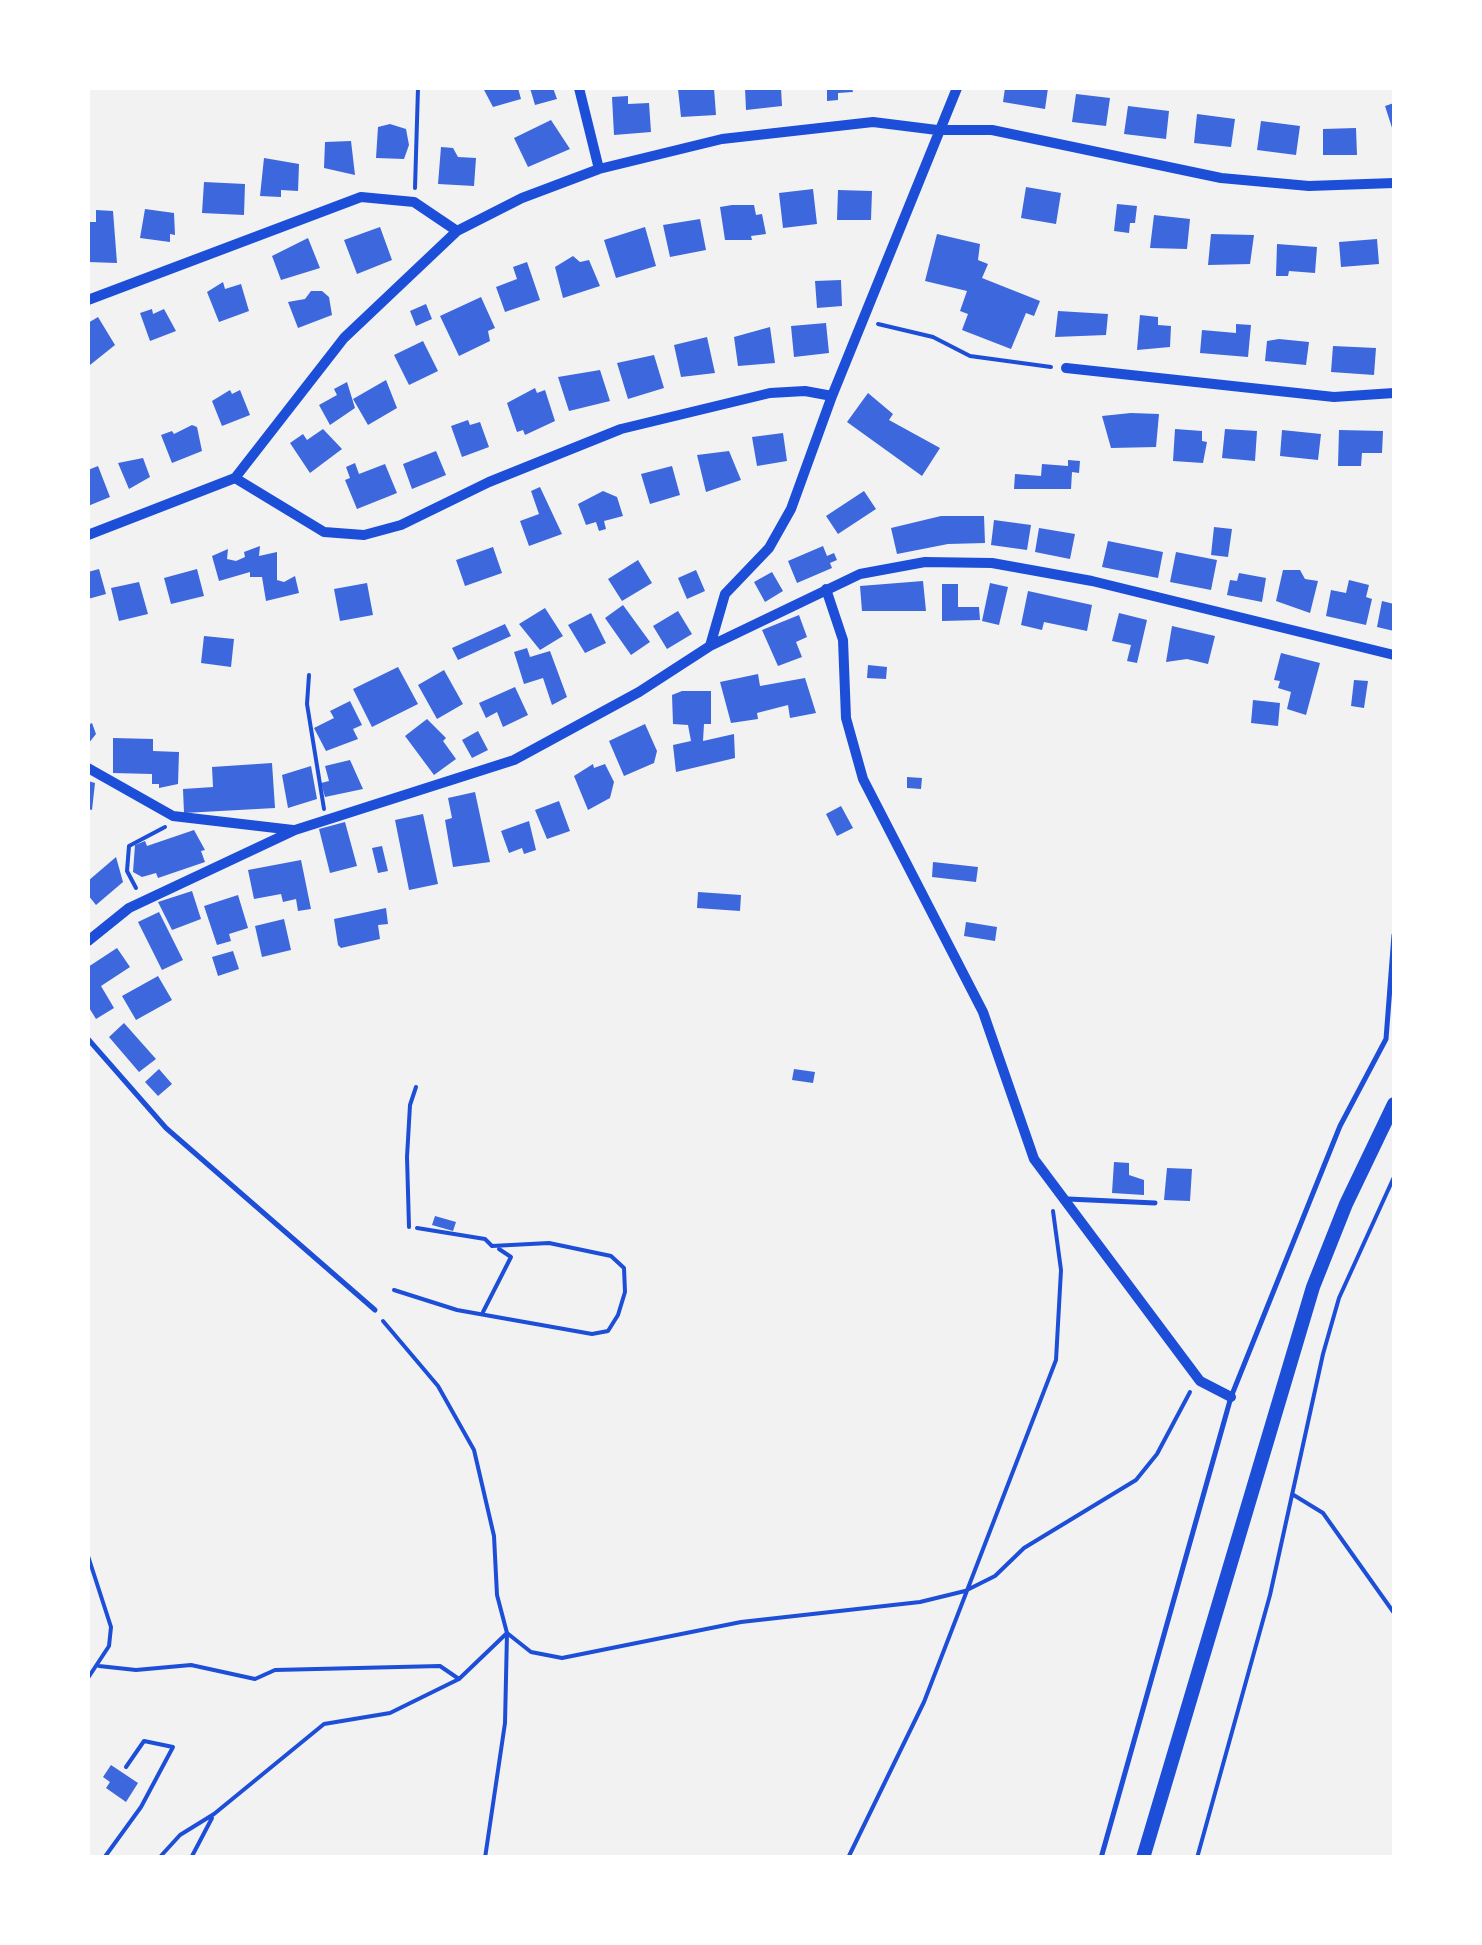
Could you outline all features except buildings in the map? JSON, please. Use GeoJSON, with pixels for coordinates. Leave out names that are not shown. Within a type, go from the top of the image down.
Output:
{"type":"FeatureCollection","features":[{"type":"Feature","properties":{"kind":"main road"},"geometry":{"type":"LineString","coordinates":[[1143,1858],[1313,1288],[1346,1204],[1394,1104]]}},
{"type":"Feature","properties":{"kind":"street"},"geometry":{"type":"LineString","coordinates":[[578,88],[599,169]]}},
{"type":"Feature","properties":{"kind":"street"},"geometry":{"type":"LineString","coordinates":[[710,646],[725,594],[769,548],[792,509],[832,396],[937,130],[958,88]]}},
{"type":"Feature","properties":{"kind":"street"},"geometry":{"type":"LineString","coordinates":[[88,535],[235,478],[344,338],[457,230],[522,198],[599,169],[722,139],[872,122],[937,130],[992,130],[1221,178],[1309,186],[1394,183]]}},
{"type":"Feature","properties":{"kind":"street"},"geometry":{"type":"LineString","coordinates":[[88,300],[362,196],[414,202],[457,230]]}},
{"type":"Feature","properties":{"kind":"street"},"geometry":{"type":"LineString","coordinates":[[1066,368],[1334,397],[1394,393]]}},
{"type":"Feature","properties":{"kind":"street"},"geometry":{"type":"LineString","coordinates":[[235,478],[324,532],[364,535],[401,525],[489,482],[621,429],[770,393],[805,390],[832,396]]}},
{"type":"Feature","properties":{"kind":"street"},"geometry":{"type":"LineString","coordinates":[[88,941],[144,901],[295,830],[514,760],[639,692],[710,646],[860,574],[924,562],[992,563],[1092,581],[1394,655]]}},
{"type":"Feature","properties":{"kind":"street"},"geometry":{"type":"LineString","coordinates":[[826,589],[843,640],[846,718],[863,779],[983,1012],[1024,1137],[1057,1194],[1200,1381],[1232,1397]]}},
{"type":"Feature","properties":{"kind":"street"},"geometry":{"type":"LineString","coordinates":[[88,768],[174,816],[295,830]]}},
{"type":"Feature","properties":{"kind":"lane"},"geometry":{"type":"LineString","coordinates":[[1100,1858],[1232,1397],[1340,1126],[1386,1039],[1394,935]]}},
{"type":"Feature","properties":{"kind":"lane"},"geometry":{"type":"LineString","coordinates":[[88,1039],[166,1128],[375,1310]]}},
{"type":"Feature","properties":{"kind":"lane"},"geometry":{"type":"LineString","coordinates":[[1057,1194],[1155,1203]]}},
{"type":"Feature","properties":{"kind":"path"},"geometry":{"type":"LineString","coordinates":[[414,202],[418,88]]}},
{"type":"Feature","properties":{"kind":"path"},"geometry":{"type":"LineString","coordinates":[[862,321],[933,337],[970,356],[1066,368]]}},
{"type":"Feature","properties":{"kind":"path"},"geometry":{"type":"LineString","coordinates":[[309,675],[307,704],[326,820]]}},
{"type":"Feature","properties":{"kind":"path"},"geometry":{"type":"LineString","coordinates":[[144,901],[127,872],[127,852],[136,841],[164,829]]}},
{"type":"Feature","properties":{"kind":"path"},"geometry":{"type":"LineString","coordinates":[[410,1227],[407,1157],[410,1106],[416,1087]]}},
{"type":"Feature","properties":{"kind":"path"},"geometry":{"type":"LineString","coordinates":[[1197,1858],[1265,1612],[1339,1298],[1394,1177]]}},
{"type":"Feature","properties":{"kind":"path"},"geometry":{"type":"LineString","coordinates":[[848,1858],[924,1702],[1056,1360],[1062,1270],[1050,1202],[1057,1194]]}},
{"type":"Feature","properties":{"kind":"path"},"geometry":{"type":"LineString","coordinates":[[417,1228],[484,1239],[511,1257],[483,1312]]}},
{"type":"Feature","properties":{"kind":"path"},"geometry":{"type":"LineString","coordinates":[[394,1290],[457,1310],[602,1334],[613,1326],[625,1292],[624,1268],[611,1256],[549,1243],[506,1248],[492,1246],[484,1239]]}},
{"type":"Feature","properties":{"kind":"path"},"geometry":{"type":"LineString","coordinates":[[375,1310],[438,1386],[474,1450],[494,1536],[497,1595],[507,1633],[505,1723],[485,1858]]}},
{"type":"Feature","properties":{"kind":"path"},"geometry":{"type":"LineString","coordinates":[[507,1633],[531,1652],[562,1658],[742,1622],[920,1602],[965,1591],[996,1576],[1024,1548],[1136,1480],[1157,1454],[1186,1396],[1200,1381]]}},
{"type":"Feature","properties":{"kind":"path"},"geometry":{"type":"LineString","coordinates":[[1291,1493],[1323,1513],[1394,1613]]}},
{"type":"Feature","properties":{"kind":"path"},"geometry":{"type":"LineString","coordinates":[[88,1556],[110,1626],[109,1646],[100,1666],[88,1678]]}},
{"type":"Feature","properties":{"kind":"path"},"geometry":{"type":"LineString","coordinates":[[159,1858],[180,1834],[214,1814],[324,1724],[390,1713],[459,1679],[507,1633]]}},
{"type":"Feature","properties":{"kind":"path"},"geometry":{"type":"LineString","coordinates":[[100,1666],[136,1670],[191,1665],[255,1679],[275,1670],[440,1666],[459,1679]]}},
{"type":"Feature","properties":{"kind":"path"},"geometry":{"type":"LineString","coordinates":[[104,1858],[140,1807],[174,1747],[144,1741],[126,1767]]}},
{"type":"Feature","properties":{"kind":"path"},"geometry":{"type":"LineString","coordinates":[[191,1858],[214,1814]]}}]}
